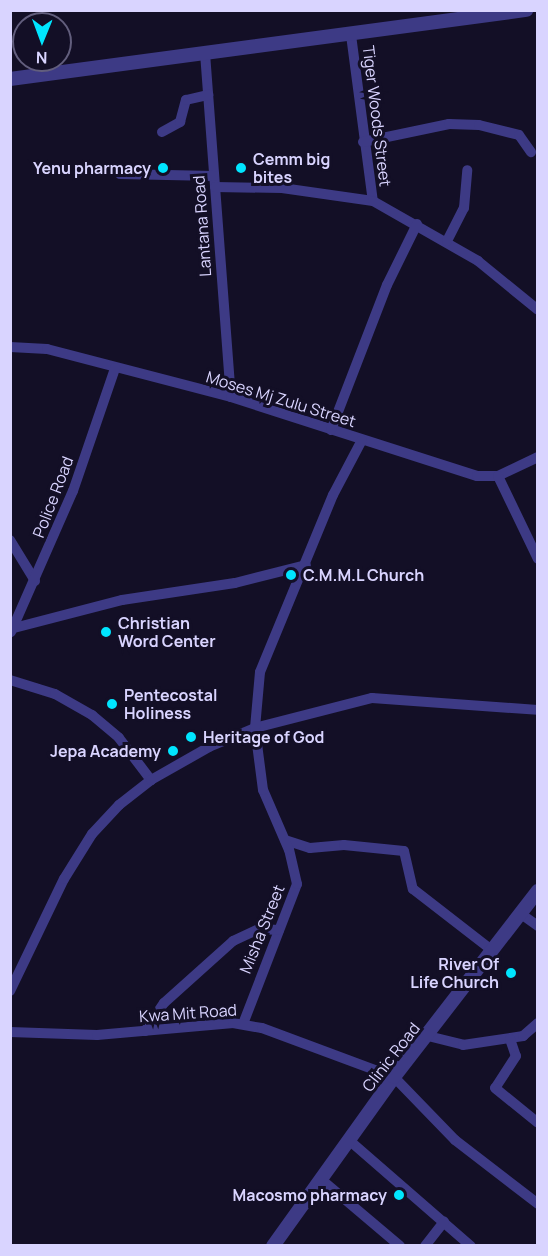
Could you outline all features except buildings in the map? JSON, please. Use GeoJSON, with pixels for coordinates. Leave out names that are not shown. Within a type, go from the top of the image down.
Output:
{"type":"FeatureCollection","features":[{"type":"Feature","properties":{"kind":"street"},"geometry":{"type":"LineString","coordinates":[[10,79],[526,10]]}},
{"type":"Feature","properties":{"kind":"street","name":"Tiger Woods Street"},"geometry":{"type":"LineString","coordinates":[[351,35],[363,142],[373,201]]}},
{"type":"Feature","properties":{"kind":"street","name":"Lantana Road"},"geometry":{"type":"LineString","coordinates":[[205,53],[231,397]]}},
{"type":"Feature","properties":{"kind":"street"},"geometry":{"type":"LineString","coordinates":[[162,132],[180,122],[186,100],[208,95]]}},
{"type":"Feature","properties":{"kind":"street"},"geometry":{"type":"LineString","coordinates":[[363,142],[449,124],[479,125],[519,135],[531,152]]}},
{"type":"Feature","properties":{"kind":"street"},"geometry":{"type":"LineString","coordinates":[[447,241],[464,208],[467,170]]}},
{"type":"Feature","properties":{"kind":"street"},"geometry":{"type":"LineString","coordinates":[[120,174],[282,188],[373,201],[447,241],[507,283],[537,310]]}},
{"type":"Feature","properties":{"kind":"street"},"geometry":{"type":"LineString","coordinates":[[331,430],[387,285],[417,224]]}},
{"type":"Feature","properties":{"kind":"street","name":"Moses Mj Zulu Street"},"geometry":{"type":"LineString","coordinates":[[10,347],[47,349],[231,397],[477,476],[498,476]]}},
{"type":"Feature","properties":{"kind":"street","name":"Police Road"},"geometry":{"type":"LineString","coordinates":[[12,631],[73,491],[116,368]]}},
{"type":"Feature","properties":{"kind":"street","name":"Misha Street"},"geometry":{"type":"LineString","coordinates":[[243,1024],[297,884],[285,840],[263,790],[255,728],[264,658],[306,565],[333,495],[362,440]]}},
{"type":"Feature","properties":{"kind":"street"},"geometry":{"type":"LineString","coordinates":[[537,457],[498,476],[537,559]]}},
{"type":"Feature","properties":{"kind":"street"},"geometry":{"type":"LineString","coordinates":[[10,540],[35,581]]}},
{"type":"Feature","properties":{"kind":"street"},"geometry":{"type":"LineString","coordinates":[[12,631],[122,600],[235,584],[306,565]]}},
{"type":"Feature","properties":{"kind":"street"},"geometry":{"type":"LineString","coordinates":[[10,680],[55,693],[92,715],[119,738],[151,780]]}},
{"type":"Feature","properties":{"kind":"street"},"geometry":{"type":"LineString","coordinates":[[10,991],[82,848],[119,805],[151,780],[209,747],[255,728],[372,698],[537,710]]}},
{"type":"Feature","properties":{"kind":"street"},"geometry":{"type":"LineString","coordinates":[[285,840],[303,847],[344,845],[404,851],[412,889],[493,951]]}},
{"type":"Feature","properties":{"kind":"street","name":"Clinic Road"},"geometry":{"type":"LineString","coordinates":[[273,1245],[394,1077],[428,1036],[537,891]]}},
{"type":"Feature","properties":{"kind":"street"},"geometry":{"type":"LineString","coordinates":[[521,914],[537,926]]}},
{"type":"Feature","properties":{"kind":"street"},"geometry":{"type":"LineString","coordinates":[[145,1031],[164,1003],[232,941],[260,929],[279,930]]}},
{"type":"Feature","properties":{"kind":"street","name":"Kwa Mit Road"},"geometry":{"type":"LineString","coordinates":[[10,1032],[81,1035],[243,1024],[394,1077]]}},
{"type":"Feature","properties":{"kind":"street"},"geometry":{"type":"LineString","coordinates":[[428,1036],[463,1045],[510,1039],[536,1028]]}},
{"type":"Feature","properties":{"kind":"street"},"geometry":{"type":"LineString","coordinates":[[510,1039],[516,1056],[495,1088],[537,1123]]}},
{"type":"Feature","properties":{"kind":"street"},"geometry":{"type":"LineString","coordinates":[[394,1077],[455,1140],[537,1204]]}},
{"type":"Feature","properties":{"kind":"street"},"geometry":{"type":"LineString","coordinates":[[350,1141],[471,1245]]}},
{"type":"Feature","properties":{"kind":"street"},"geometry":{"type":"LineString","coordinates":[[322,1180],[400,1245]]}},
{"type":"Feature","properties":{"kind":"street"},"geometry":{"type":"LineString","coordinates":[[425,1245],[444,1222]]}},
{"type":"Feature","properties":{"kind":"place","name":"Yenu pharmacy"},"geometry":{"type":"Point","coordinates":[163,168]}},
{"type":"Feature","properties":{"kind":"place","name":"Cemm big bites"},"geometry":{"type":"Point","coordinates":[241,168]}},
{"type":"Feature","properties":{"kind":"place","name":"C.M.M.L Church"},"geometry":{"type":"Point","coordinates":[291,575]}},
{"type":"Feature","properties":{"kind":"place","name":"Christian Word Center"},"geometry":{"type":"Point","coordinates":[106,632]}},
{"type":"Feature","properties":{"kind":"place","name":"Pentecostal Holiness"},"geometry":{"type":"Point","coordinates":[112,704]}},
{"type":"Feature","properties":{"kind":"place","name":"Heritage of God"},"geometry":{"type":"Point","coordinates":[191,737]}},
{"type":"Feature","properties":{"kind":"place","name":"Jepa Academy"},"geometry":{"type":"Point","coordinates":[173,751]}},
{"type":"Feature","properties":{"kind":"place","name":"River Of Life Church"},"geometry":{"type":"Point","coordinates":[511,973]}},
{"type":"Feature","properties":{"kind":"place","name":"Macosmo pharmacy"},"geometry":{"type":"Point","coordinates":[399,1195]}}]}
